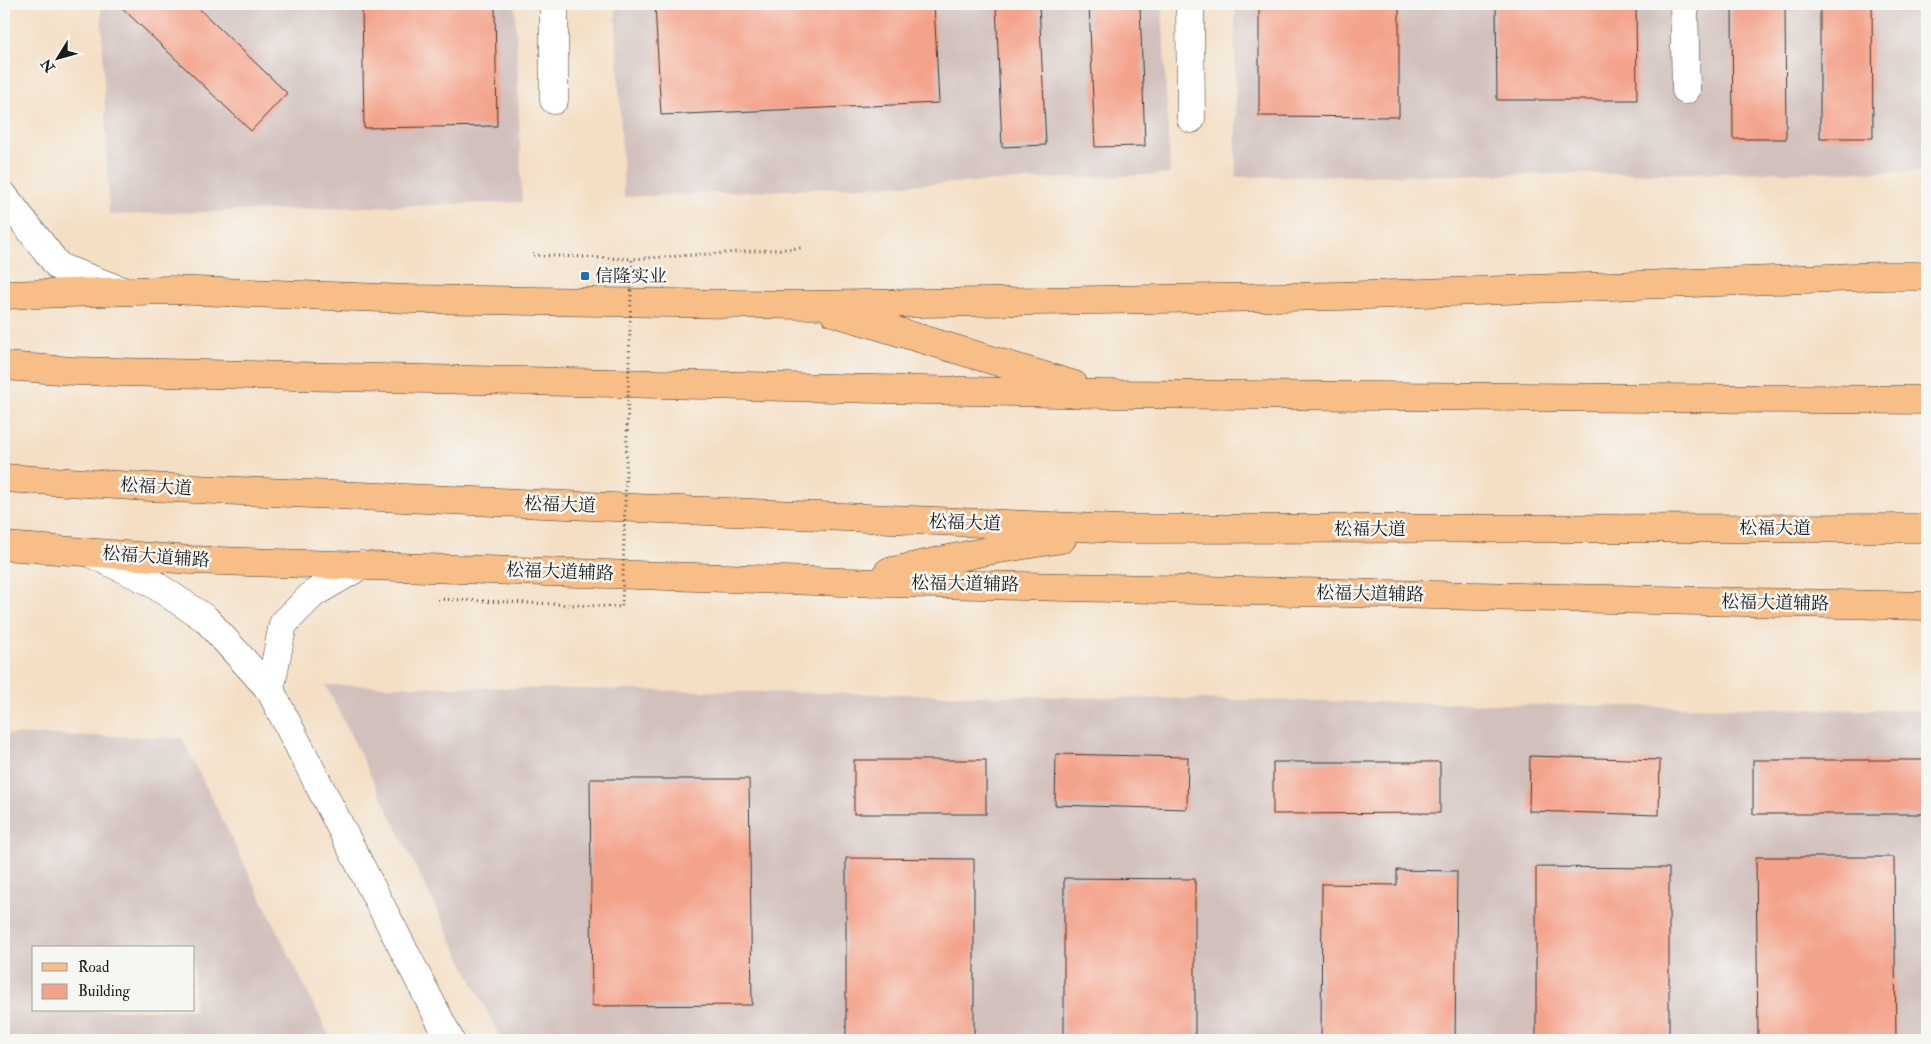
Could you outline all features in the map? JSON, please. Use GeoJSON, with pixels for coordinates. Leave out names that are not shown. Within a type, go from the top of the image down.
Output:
{"type":"FeatureCollection","features":[{"type":"Feature","properties":{"kind":"main road"},"geometry":{"type":"LineString","coordinates":[[4,295],[169,290],[420,299],[807,305],[1340,296],[1927,276]]}},
{"type":"Feature","properties":{"kind":"main road"},"geometry":{"type":"LineString","coordinates":[[807,305],[1104,394]]}},
{"type":"Feature","properties":{"kind":"main road"},"geometry":{"type":"LineString","coordinates":[[4,366],[73,371],[1104,394],[1927,400]]}},
{"type":"Feature","properties":{"kind":"main road","name":"松福大道"},"geometry":{"type":"LineString","coordinates":[[4,478],[159,488],[1120,530],[1927,528]]}},
{"type":"Feature","properties":{"kind":"main road"},"geometry":{"type":"LineString","coordinates":[[843,582],[987,551],[1120,530]]}},
{"type":"Feature","properties":{"kind":"main road","name":"松福大道辅路"},"geometry":{"type":"LineString","coordinates":[[4,546],[191,560],[843,582],[1927,606]]}},
{"type":"Feature","properties":{"kind":"street"},"geometry":{"type":"LineString","coordinates":[[554,4],[554,100]]}},
{"type":"Feature","properties":{"kind":"street"},"geometry":{"type":"LineString","coordinates":[[1190,4],[1191,119]]}},
{"type":"Feature","properties":{"kind":"street"},"geometry":{"type":"LineString","coordinates":[[1684,4],[1686,90]]}},
{"type":"Feature","properties":{"kind":"street"},"geometry":{"type":"LineString","coordinates":[[4,196],[59,267],[123,291]]}},
{"type":"Feature","properties":{"kind":"street"},"geometry":{"type":"LineString","coordinates":[[88,552],[148,581],[206,619],[270,690],[450,1040]]}},
{"type":"Feature","properties":{"kind":"street"},"geometry":{"type":"LineString","coordinates":[[270,690],[283,624],[314,593],[362,565]]}},
{"type":"Feature","properties":{"kind":"path"},"geometry":{"type":"LineString","coordinates":[[533,255],[632,259],[801,248]]}},
{"type":"Feature","properties":{"kind":"path"},"geometry":{"type":"LineString","coordinates":[[438,599],[622,607],[632,259]]}},
{"type":"Feature","properties":{"kind":"shaded area"},"geometry":{"type":"Polygon","coordinates":[[[101,4],[515,4],[522,202],[109,215],[101,4]]]}},
{"type":"Feature","properties":{"kind":"shaded area"},"geometry":{"type":"Polygon","coordinates":[[[615,4],[1162,4],[1170,174],[624,197],[615,4]]]}},
{"type":"Feature","properties":{"kind":"shaded area"},"geometry":{"type":"Polygon","coordinates":[[[1235,4],[1927,4],[1927,171],[1236,177],[1235,4]]]}},
{"type":"Feature","properties":{"kind":"shaded area"},"geometry":{"type":"Polygon","coordinates":[[[326,685],[1927,711],[1927,1040],[501,1040],[326,685]]]}},
{"type":"Feature","properties":{"kind":"shaded area"},"geometry":{"type":"Polygon","coordinates":[[[4,734],[182,738],[331,1040],[4,1040],[4,734]]]}},
{"type":"Feature","properties":{"kind":"building"},"geometry":{"type":"Polygon","coordinates":[[[118,4],[194,4],[287,93],[251,131],[118,4]]]}},
{"type":"Feature","properties":{"kind":"building"},"geometry":{"type":"Polygon","coordinates":[[[362,4],[495,4],[497,126],[364,128],[362,4]]]}},
{"type":"Feature","properties":{"kind":"building"},"geometry":{"type":"Polygon","coordinates":[[[655,4],[934,4],[939,103],[661,115],[655,4]]]}},
{"type":"Feature","properties":{"kind":"building"},"geometry":{"type":"Polygon","coordinates":[[[996,4],[1039,4],[1046,145],[1002,147],[996,4]]]}},
{"type":"Feature","properties":{"kind":"building"},"geometry":{"type":"Polygon","coordinates":[[[1089,4],[1140,4],[1145,146],[1095,147],[1089,4]]]}},
{"type":"Feature","properties":{"kind":"building"},"geometry":{"type":"Polygon","coordinates":[[[1259,4],[1399,4],[1399,117],[1259,116],[1259,4]]]}},
{"type":"Feature","properties":{"kind":"building"},"geometry":{"type":"Polygon","coordinates":[[[1496,4],[1636,4],[1637,100],[1497,100],[1496,4]]]}},
{"type":"Feature","properties":{"kind":"building"},"geometry":{"type":"Polygon","coordinates":[[[1732,4],[1785,4],[1786,139],[1733,139],[1732,4]]]}},
{"type":"Feature","properties":{"kind":"building"},"geometry":{"type":"Polygon","coordinates":[[[1820,4],[1872,4],[1873,138],[1820,138],[1820,4]]]}},
{"type":"Feature","properties":{"kind":"building"},"geometry":{"type":"Polygon","coordinates":[[[1056,754],[1188,757],[1187,809],[1055,805],[1056,754]]]}},
{"type":"Feature","properties":{"kind":"building"},"geometry":{"type":"Polygon","coordinates":[[[1530,756],[1660,760],[1659,815],[1529,811],[1530,756]]]}},
{"type":"Feature","properties":{"kind":"building"},"geometry":{"type":"Polygon","coordinates":[[[854,760],[986,760],[986,814],[854,814],[854,760]]]}},
{"type":"Feature","properties":{"kind":"building"},"geometry":{"type":"Polygon","coordinates":[[[1753,760],[1927,760],[1927,814],[1753,814],[1753,760]]]}},
{"type":"Feature","properties":{"kind":"building"},"geometry":{"type":"Polygon","coordinates":[[[1273,762],[1440,762],[1440,813],[1273,814],[1273,762]]]}},
{"type":"Feature","properties":{"kind":"building"},"geometry":{"type":"Polygon","coordinates":[[[590,779],[749,779],[752,1005],[592,1006],[590,779]]]}},
{"type":"Feature","properties":{"kind":"building"},"geometry":{"type":"Polygon","coordinates":[[[1756,857],[1894,857],[1896,1040],[1758,1040],[1756,857]]]}},
{"type":"Feature","properties":{"kind":"building"},"geometry":{"type":"Polygon","coordinates":[[[846,858],[974,859],[974,1040],[846,1040],[846,858]]]}},
{"type":"Feature","properties":{"kind":"building"},"geometry":{"type":"Polygon","coordinates":[[[1536,867],[1669,868],[1669,1040],[1536,1040],[1536,867]]]}},
{"type":"Feature","properties":{"kind":"building"},"geometry":{"type":"Polygon","coordinates":[[[1397,870],[1457,871],[1455,1040],[1321,1040],[1322,884],[1397,885],[1397,870]]]}},
{"type":"Feature","properties":{"kind":"building"},"geometry":{"type":"Polygon","coordinates":[[[1064,878],[1195,879],[1195,1040],[1064,1040],[1064,878]]]}},
{"type":"Feature","properties":{"kind":"place","name":"信隆实业"},"geometry":{"type":"Point","coordinates":[585,276]}}]}
